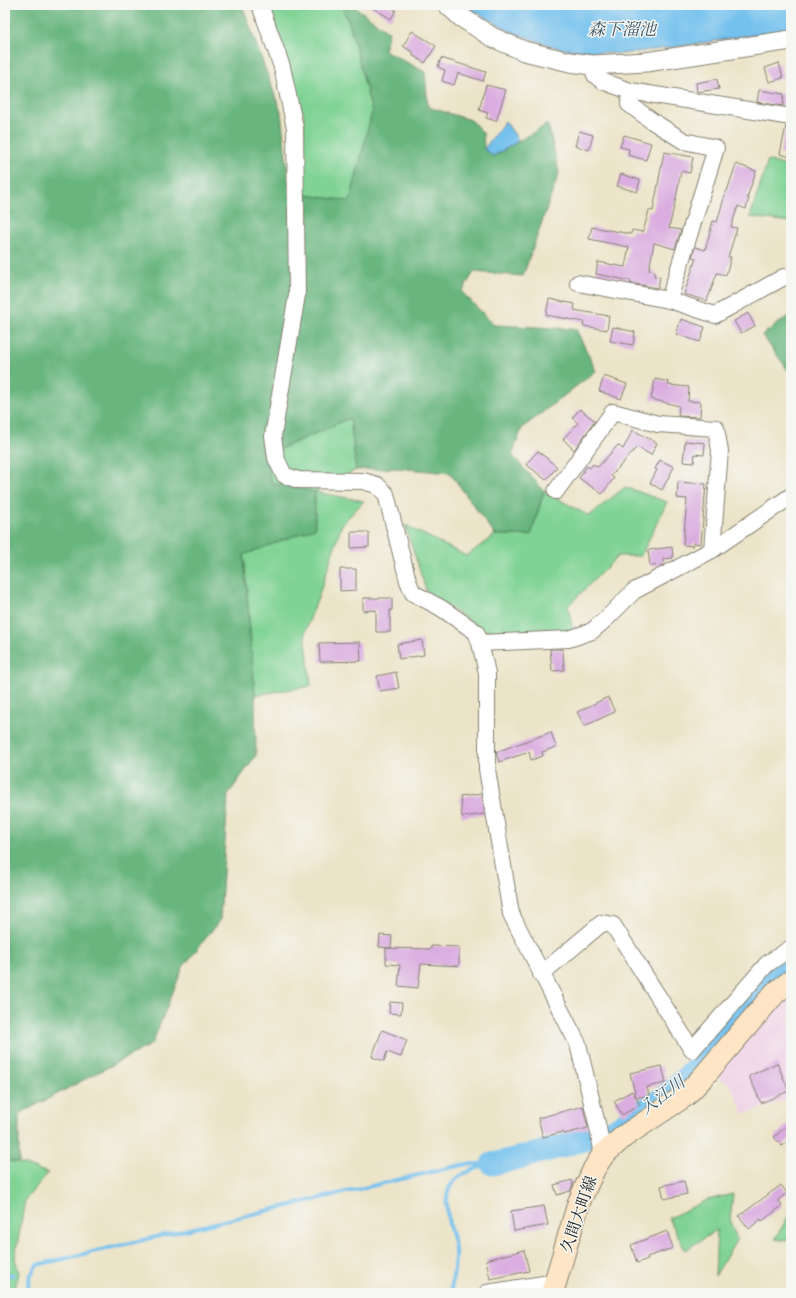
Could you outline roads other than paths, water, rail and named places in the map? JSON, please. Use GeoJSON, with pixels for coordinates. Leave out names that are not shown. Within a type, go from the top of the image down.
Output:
{"type":"FeatureCollection","features":[{"type":"Feature","properties":{"kind":"main road","name":"久間大町線"},"geometry":{"type":"LineString","coordinates":[[554,1287],[579,1202],[594,1169],[600,1142],[623,1137],[686,1095],[775,993],[791,981]]}},
{"type":"Feature","properties":{"kind":"street"},"geometry":{"type":"LineString","coordinates":[[260,5],[282,67],[295,128],[297,295],[273,436],[276,458],[284,475],[298,480],[363,481],[377,485],[386,494],[408,580],[414,593],[441,608],[476,632],[487,673],[487,769],[511,914],[578,1044],[600,1142]]}},
{"type":"Feature","properties":{"kind":"street"},"geometry":{"type":"LineString","coordinates":[[448,5],[461,16],[492,37],[524,50],[570,62],[592,65],[646,62],[791,40]]}},
{"type":"Feature","properties":{"kind":"street"},"geometry":{"type":"LineString","coordinates":[[592,65],[595,75],[602,81],[630,91],[791,117]]}},
{"type":"Feature","properties":{"kind":"street"},"geometry":{"type":"LineString","coordinates":[[630,91],[629,104],[652,122],[684,141],[716,148],[669,300]]}},
{"type":"Feature","properties":{"kind":"street"},"geometry":{"type":"LineString","coordinates":[[578,283],[669,300],[715,315],[784,277]]}},
{"type":"Feature","properties":{"kind":"street"},"geometry":{"type":"LineString","coordinates":[[556,491],[613,412],[658,424],[716,428],[720,451],[712,550]]}},
{"type":"Feature","properties":{"kind":"street"},"geometry":{"type":"LineString","coordinates":[[480,643],[569,639],[592,631],[608,618],[634,591],[712,550],[789,501]]}},
{"type":"Feature","properties":{"kind":"street"},"geometry":{"type":"LineString","coordinates":[[541,974],[602,923],[613,925],[692,1050],[767,964],[791,948]]}},
{"type":"Feature","properties":{"kind":"street"},"geometry":{"type":"LineString","coordinates":[[487,1293],[554,1287]]}},
{"type":"Feature","properties":{"kind":"water","name":"森下溜池"},"geometry":{"type":"Polygon","coordinates":[[[467,5],[791,5],[791,29],[620,54],[561,49],[511,32],[471,9],[467,5]]]}},
{"type":"Feature","properties":{"kind":"water"},"geometry":{"type":"Polygon","coordinates":[[[505,121],[519,141],[493,156],[484,149],[505,121]]]}},
{"type":"Feature","properties":{"kind":"waterway","name":"入江川"},"geometry":{"type":"LineString","coordinates":[[492,1164],[527,1156],[614,1130],[666,1096],[691,1073],[755,994],[791,963]]}},
{"type":"Feature","properties":{"kind":"waterway"},"geometry":{"type":"LineString","coordinates":[[27,1293],[30,1276],[37,1265],[467,1164],[492,1164]]}},
{"type":"Feature","properties":{"kind":"waterway"},"geometry":{"type":"LineString","coordinates":[[451,1293],[455,1250],[450,1229],[447,1195],[455,1180],[462,1175],[486,1165]]}},
{"type":"Feature","properties":{"kind":"waterway"},"geometry":{"type":"LineString","coordinates":[[5,1275],[13,1275]]}}]}
